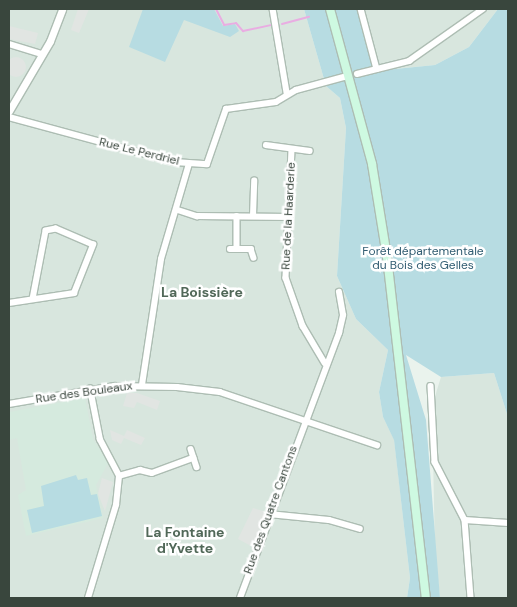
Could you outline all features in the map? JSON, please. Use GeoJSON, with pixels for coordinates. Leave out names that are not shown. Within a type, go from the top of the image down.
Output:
{"type":"FeatureCollection","features":[{"type":"Feature","properties":{"kind":"main road"},"geometry":{"type":"LineString","coordinates":[[330,9],[378,201],[426,598]]}},
{"type":"Feature","properties":{"kind":"street"},"geometry":{"type":"LineString","coordinates":[[9,111],[42,54],[62,9]]}},
{"type":"Feature","properties":{"kind":"street"},"geometry":{"type":"LineString","coordinates":[[273,9],[286,93],[344,77]]}},
{"type":"Feature","properties":{"kind":"street"},"geometry":{"type":"LineString","coordinates":[[361,9],[376,69]]}},
{"type":"Feature","properties":{"kind":"street"},"geometry":{"type":"LineString","coordinates":[[357,74],[409,61],[483,9]]}},
{"type":"Feature","properties":{"kind":"street"},"geometry":{"type":"LineString","coordinates":[[9,44],[42,54]]}},
{"type":"Feature","properties":{"kind":"street","name":"Rue Le Perdriel"},"geometry":{"type":"LineString","coordinates":[[9,117],[189,164],[210,162],[226,109],[276,102],[286,93]]}},
{"type":"Feature","properties":{"kind":"street","name":"Rue de la Haarderie"},"geometry":{"type":"LineString","coordinates":[[266,145],[310,151]]}},
{"type":"Feature","properties":{"kind":"street","name":"Rue de la Haarderie"},"geometry":{"type":"LineString","coordinates":[[292,150],[286,268],[303,326],[325,363]]}},
{"type":"Feature","properties":{"kind":"street"},"geometry":{"type":"LineString","coordinates":[[142,385],[161,259],[178,210],[189,164]]}},
{"type":"Feature","properties":{"kind":"street"},"geometry":{"type":"LineString","coordinates":[[253,216],[254,181]]}},
{"type":"Feature","properties":{"kind":"street"},"geometry":{"type":"LineString","coordinates":[[178,210],[198,216],[290,217]]}},
{"type":"Feature","properties":{"kind":"street"},"geometry":{"type":"LineString","coordinates":[[237,216],[238,249]]}},
{"type":"Feature","properties":{"kind":"street"},"geometry":{"type":"LineString","coordinates":[[9,303],[74,293],[92,245],[56,229],[46,231],[33,299]]}},
{"type":"Feature","properties":{"kind":"street"},"geometry":{"type":"LineString","coordinates":[[230,249],[251,249],[254,258]]}},
{"type":"Feature","properties":{"kind":"street","name":"Rue des Quatre Cantons"},"geometry":{"type":"LineString","coordinates":[[240,598],[343,315],[340,292]]}},
{"type":"Feature","properties":{"kind":"street","name":"Rue des Bouleaux"},"geometry":{"type":"LineString","coordinates":[[9,404],[90,389],[142,385],[220,392],[303,422],[377,445]]}},
{"type":"Feature","properties":{"kind":"street"},"geometry":{"type":"LineString","coordinates":[[432,386],[434,462],[465,520],[471,598]]}},
{"type":"Feature","properties":{"kind":"street"},"geometry":{"type":"LineString","coordinates":[[88,598],[116,506],[119,476],[100,440],[90,389]]}},
{"type":"Feature","properties":{"kind":"street"},"geometry":{"type":"LineString","coordinates":[[191,448],[197,467]]}},
{"type":"Feature","properties":{"kind":"street"},"geometry":{"type":"LineString","coordinates":[[119,476],[140,470],[152,473],[193,458]]}},
{"type":"Feature","properties":{"kind":"street"},"geometry":{"type":"LineString","coordinates":[[269,514],[329,520],[360,529]]}},
{"type":"Feature","properties":{"kind":"street"},"geometry":{"type":"LineString","coordinates":[[465,520],[508,522]]}},
{"type":"Feature","properties":{"kind":"shaded area"},"geometry":{"type":"Polygon","coordinates":[[[9,9],[304,9],[326,86],[340,98],[346,128],[337,276],[356,319],[388,350],[379,392],[383,417],[394,439],[410,578],[407,598],[9,598],[9,9]]]}},
{"type":"Feature","properties":{"kind":"shaded area"},"geometry":{"type":"Polygon","coordinates":[[[78,9],[89,9],[79,33],[71,30],[78,9]]]}},
{"type":"Feature","properties":{"kind":"shaded area"},"geometry":{"type":"Polygon","coordinates":[[[357,9],[498,9],[469,47],[435,65],[374,71],[357,9]]]}},
{"type":"Feature","properties":{"kind":"shaded area"},"geometry":{"type":"Polygon","coordinates":[[[9,26],[38,33],[35,44],[9,39],[9,26]]]}},
{"type":"Feature","properties":{"kind":"shaded area"},"geometry":{"type":"Polygon","coordinates":[[[16,57],[23,60],[26,67],[23,74],[16,77],[9,74],[6,67],[9,60],[16,57]]]}},
{"type":"Feature","properties":{"kind":"shaded area"},"geometry":{"type":"Polygon","coordinates":[[[494,373],[508,417],[508,598],[440,598],[435,552],[432,406],[441,377],[494,373]]]}},
{"type":"Feature","properties":{"kind":"shaded area"},"geometry":{"type":"Polygon","coordinates":[[[127,393],[137,393],[160,401],[157,410],[137,402],[134,408],[123,406],[127,393]]]}},
{"type":"Feature","properties":{"kind":"shaded area"},"geometry":{"type":"Polygon","coordinates":[[[85,398],[93,439],[108,463],[96,485],[103,518],[26,536],[18,495],[26,490],[17,438],[9,440],[9,412],[85,398]]]}},
{"type":"Feature","properties":{"kind":"shaded area"},"geometry":{"type":"Polygon","coordinates":[[[110,430],[124,436],[127,430],[145,438],[141,445],[124,438],[121,444],[112,440],[110,430]]]}},
{"type":"Feature","properties":{"kind":"shaded area"},"geometry":{"type":"Polygon","coordinates":[[[102,478],[113,482],[105,511],[98,494],[102,478]]]}},
{"type":"Feature","properties":{"kind":"shaded area"},"geometry":{"type":"Polygon","coordinates":[[[253,508],[266,512],[253,547],[238,539],[253,508]]]}},
{"type":"Feature","properties":{"kind":"green space"},"geometry":{"type":"Polygon","coordinates":[[[143,9],[214,9],[223,26],[235,24],[239,31],[230,37],[184,20],[165,62],[129,47],[143,9]]]}},
{"type":"Feature","properties":{"kind":"green space","name":"Forêt départementale du Bois des Gelles"},"geometry":{"type":"Polygon","coordinates":[[[304,9],[357,9],[375,71],[435,65],[469,47],[498,9],[508,9],[508,417],[494,373],[441,377],[406,355],[426,420],[440,598],[407,598],[410,578],[394,440],[383,417],[379,392],[388,350],[356,319],[337,276],[346,128],[340,98],[326,86],[304,9]]]}},
{"type":"Feature","properties":{"kind":"green space"},"geometry":{"type":"Polygon","coordinates":[[[76,475],[78,480],[87,478],[91,495],[97,494],[102,516],[32,533],[27,510],[44,506],[41,486],[76,475]]]}},
{"type":"Feature","properties":{"kind":"waterway"},"geometry":{"type":"LineString","coordinates":[[216,9],[224,25],[236,23],[243,31],[275,24]]}},
{"type":"Feature","properties":{"kind":"waterway"},"geometry":{"type":"LineString","coordinates":[[282,24],[309,17]]}},
{"type":"Feature","properties":{"kind":"district","name":"La Boissière"},"geometry":{"type":"Point","coordinates":[202,292]}},
{"type":"Feature","properties":{"kind":"district","name":"La Fontaine d'Yvette"},"geometry":{"type":"Point","coordinates":[185,540]}}]}
